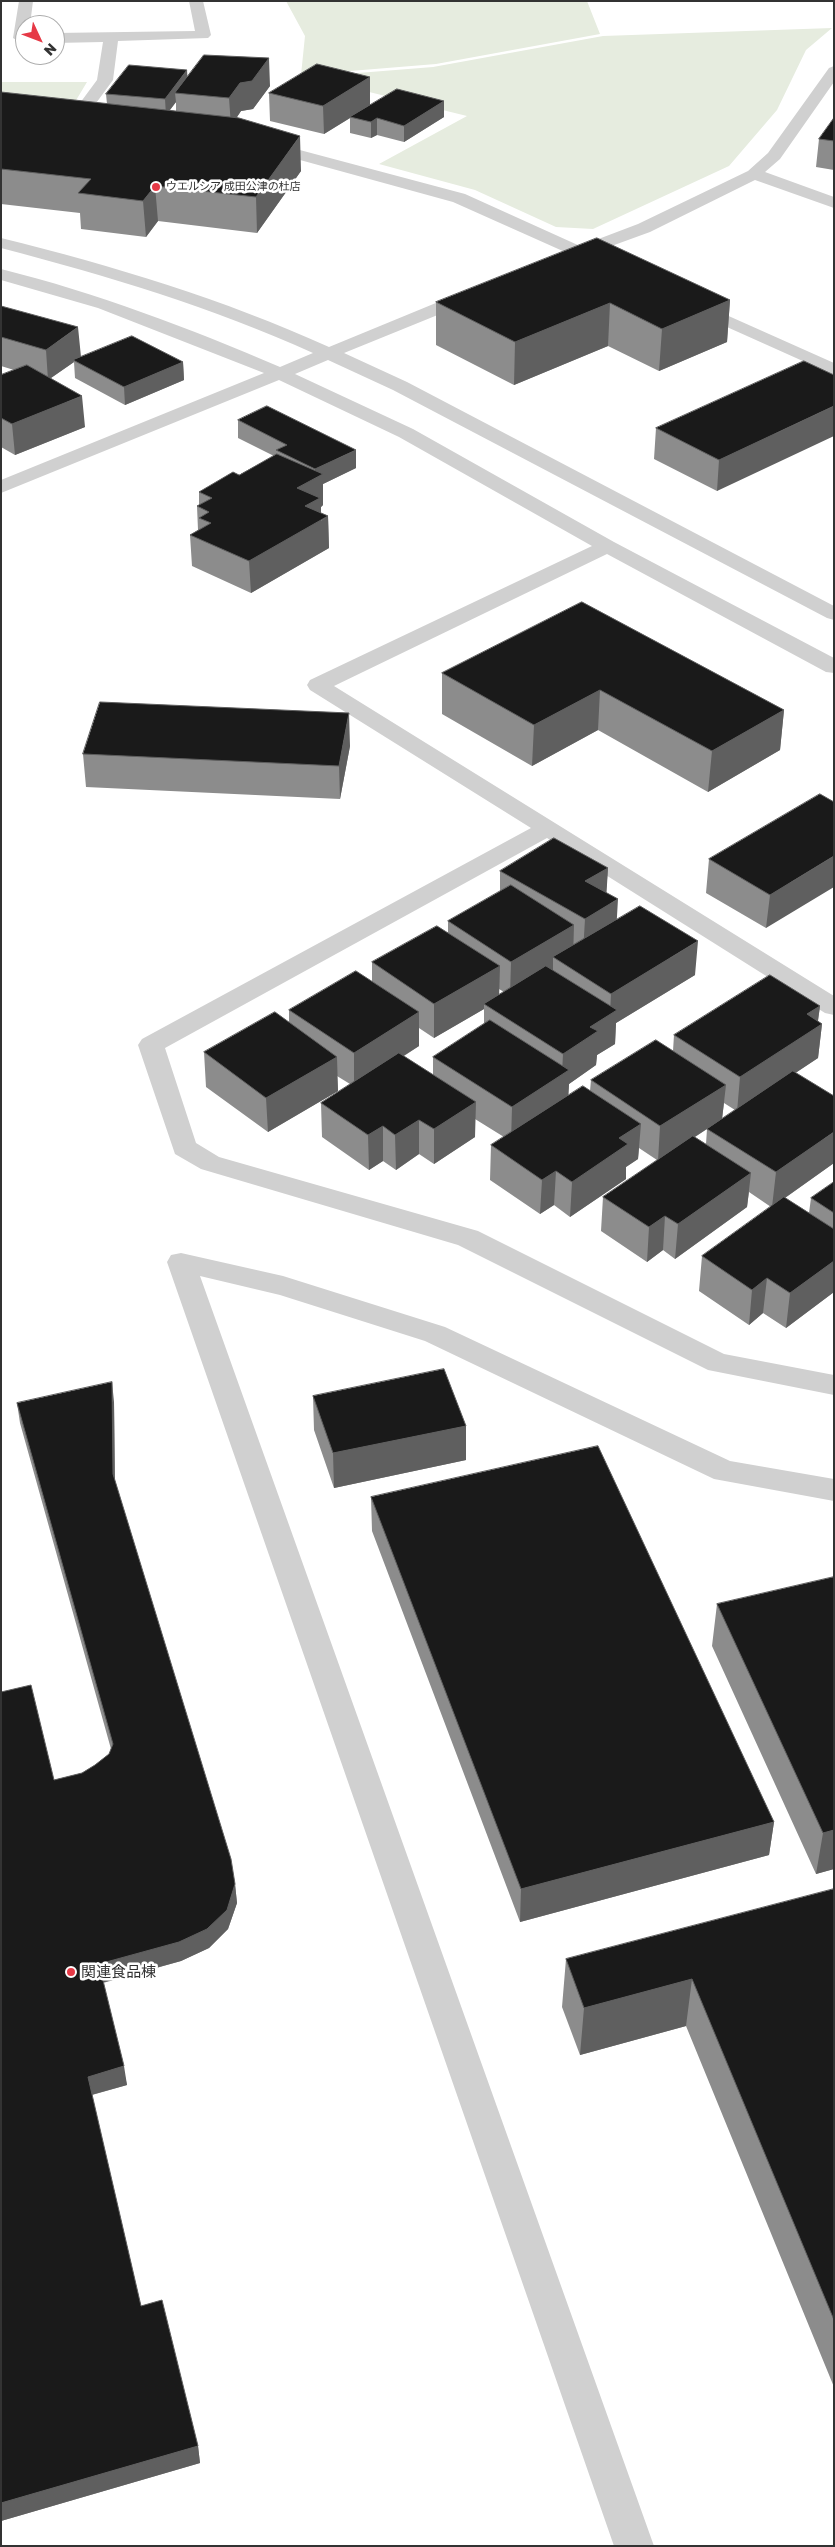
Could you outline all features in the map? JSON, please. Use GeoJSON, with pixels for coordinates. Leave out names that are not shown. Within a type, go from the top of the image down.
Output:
{"type":"FeatureCollection","features":[{"type":"Feature","properties":{"kind":"street"},"geometry":{"type":"LineString","coordinates":[[25,15],[26,1]]}},
{"type":"Feature","properties":{"kind":"street"},"geometry":{"type":"LineString","coordinates":[[65,38],[203,35],[196,1]]}},
{"type":"Feature","properties":{"kind":"street"},"geometry":{"type":"LineString","coordinates":[[74,122],[105,80],[111,37]]}},
{"type":"Feature","properties":{"kind":"street"},"geometry":{"type":"LineString","coordinates":[[1,39],[15,38]]}},
{"type":"Feature","properties":{"kind":"street"},"geometry":{"type":"LineString","coordinates":[[552,262],[644,228],[703,201],[754,174],[774,156],[834,71]]}},
{"type":"Feature","properties":{"kind":"street"},"geometry":{"type":"LineString","coordinates":[[56,120],[94,124]]}},
{"type":"Feature","properties":{"kind":"street"},"geometry":{"type":"LineString","coordinates":[[248,142],[459,198],[606,264]]}},
{"type":"Feature","properties":{"kind":"street"},"geometry":{"type":"LineString","coordinates":[[754,174],[806,191],[834,203]]}},
{"type":"Feature","properties":{"kind":"street"},"geometry":{"type":"LineString","coordinates":[[1,242],[154,285],[222,308],[329,353],[400,386],[834,614]]}},
{"type":"Feature","properties":{"kind":"street"},"geometry":{"type":"LineString","coordinates":[[1,274],[104,304],[279,372],[406,433],[607,546],[834,667]]}},
{"type":"Feature","properties":{"kind":"street"},"geometry":{"type":"LineString","coordinates":[[1,486],[490,287]]}},
{"type":"Feature","properties":{"kind":"street"},"geometry":{"type":"LineString","coordinates":[[678,298],[834,370]]}},
{"type":"Feature","properties":{"kind":"street"},"geometry":{"type":"LineString","coordinates":[[607,546],[318,685],[834,1007]]}},
{"type":"Feature","properties":{"kind":"street"},"geometry":{"type":"LineString","coordinates":[[548,828],[151,1045],[184,1148],[210,1163],[468,1238],[718,1363],[834,1385]]}},
{"type":"Feature","properties":{"kind":"street"},"geometry":{"type":"LineString","coordinates":[[634,2546],[181,1262],[283,1286],[434,1334],[724,1471],[834,1490]]}},
{"type":"Feature","properties":{"kind":"shaded area"},"geometry":{"type":"Polygon","coordinates":[[[286,1],[587,1],[600,34],[436,64],[301,75],[305,36],[286,1]]]}},
{"type":"Feature","properties":{"kind":"shaded area"},"geometry":{"type":"Polygon","coordinates":[[[832,28],[806,50],[777,110],[729,166],[593,229],[556,227],[475,190],[379,164],[467,116],[308,77],[433,67],[603,36],[832,28]]]}},
{"type":"Feature","properties":{"kind":"shaded area"},"geometry":{"type":"Polygon","coordinates":[[[1,82],[87,82],[72,107],[1,106],[1,82]]]}},
{"type":"Feature","properties":{"kind":"building"},"geometry":{"type":"Polygon","coordinates":[[[204,55],[269,58],[252,81],[240,83],[229,98],[175,93],[204,55]]]}},
{"type":"Feature","properties":{"kind":"building"},"geometry":{"type":"Polygon","coordinates":[[[317,64],[370,77],[323,106],[269,93],[317,64]]]}},
{"type":"Feature","properties":{"kind":"building"},"geometry":{"type":"Polygon","coordinates":[[[129,65],[187,70],[165,99],[106,94],[129,65]]]}},
{"type":"Feature","properties":{"kind":"building"},"geometry":{"type":"Polygon","coordinates":[[[397,89],[444,101],[404,126],[377,118],[371,122],[350,117],[397,89]]]}},
{"type":"Feature","properties":{"kind":"building"},"geometry":{"type":"Polygon","coordinates":[[[1,92],[239,118],[300,136],[256,197],[155,186],[143,201],[78,193],[91,179],[1,169],[1,92]]]}},
{"type":"Feature","properties":{"kind":"building"},"geometry":{"type":"Polygon","coordinates":[[[834,118],[834,141],[819,139],[834,118]]]}},
{"type":"Feature","properties":{"kind":"building"},"geometry":{"type":"Polygon","coordinates":[[[597,238],[730,300],[662,329],[610,303],[515,342],[436,302],[597,238]]]}},
{"type":"Feature","properties":{"kind":"building"},"geometry":{"type":"Polygon","coordinates":[[[1,306],[78,327],[46,350],[1,337],[1,306]]]}},
{"type":"Feature","properties":{"kind":"building"},"geometry":{"type":"Polygon","coordinates":[[[132,336],[183,362],[124,387],[73,360],[132,336]]]}},
{"type":"Feature","properties":{"kind":"building"},"geometry":{"type":"Polygon","coordinates":[[[804,361],[834,375],[834,406],[719,460],[656,428],[804,361]]]}},
{"type":"Feature","properties":{"kind":"building"},"geometry":{"type":"Polygon","coordinates":[[[27,365],[82,396],[12,424],[1,418],[1,375],[27,365]]]}},
{"type":"Feature","properties":{"kind":"building"},"geometry":{"type":"Polygon","coordinates":[[[267,406],[356,450],[315,469],[276,450],[287,445],[238,420],[267,406]]]}},
{"type":"Feature","properties":{"kind":"building"},"geometry":{"type":"Polygon","coordinates":[[[277,454],[323,474],[297,488],[320,498],[305,506],[328,516],[249,561],[190,535],[211,523],[199,518],[209,512],[197,506],[212,498],[199,492],[233,472],[239,475],[277,454]]]}},
{"type":"Feature","properties":{"kind":"building"},"geometry":{"type":"Polygon","coordinates":[[[582,602],[784,710],[712,751],[600,690],[534,725],[442,673],[582,602]]]}},
{"type":"Feature","properties":{"kind":"building"},"geometry":{"type":"Polygon","coordinates":[[[100,702],[349,713],[339,766],[83,754],[100,702]]]}},
{"type":"Feature","properties":{"kind":"building"},"geometry":{"type":"Polygon","coordinates":[[[820,794],[834,802],[834,856],[770,895],[709,859],[820,794]]]}},
{"type":"Feature","properties":{"kind":"building"},"geometry":{"type":"Polygon","coordinates":[[[554,838],[608,868],[585,881],[618,899],[585,919],[500,871],[554,838]]]}},
{"type":"Feature","properties":{"kind":"building"},"geometry":{"type":"Polygon","coordinates":[[[511,885],[574,925],[511,962],[448,921],[511,885]]]}},
{"type":"Feature","properties":{"kind":"building"},"geometry":{"type":"Polygon","coordinates":[[[640,906],[698,941],[611,994],[553,957],[640,906]]]}},
{"type":"Feature","properties":{"kind":"building"},"geometry":{"type":"Polygon","coordinates":[[[437,926],[500,966],[434,1004],[372,962],[437,926]]]}},
{"type":"Feature","properties":{"kind":"building"},"geometry":{"type":"Polygon","coordinates":[[[546,966],[617,1010],[590,1027],[598,1031],[563,1054],[484,1004],[546,966]]]}},
{"type":"Feature","properties":{"kind":"building"},"geometry":{"type":"Polygon","coordinates":[[[356,971],[419,1012],[354,1053],[289,1010],[356,971]]]}},
{"type":"Feature","properties":{"kind":"building"},"geometry":{"type":"Polygon","coordinates":[[[770,975],[820,1006],[807,1014],[822,1024],[740,1077],[674,1035],[770,975]]]}},
{"type":"Feature","properties":{"kind":"building"},"geometry":{"type":"Polygon","coordinates":[[[275,1012],[337,1057],[266,1098],[204,1052],[275,1012]]]}},
{"type":"Feature","properties":{"kind":"building"},"geometry":{"type":"Polygon","coordinates":[[[490,1020],[569,1070],[512,1107],[433,1057],[490,1020]]]}},
{"type":"Feature","properties":{"kind":"building"},"geometry":{"type":"Polygon","coordinates":[[[656,1040],[726,1085],[660,1126],[591,1080],[656,1040]]]}},
{"type":"Feature","properties":{"kind":"building"},"geometry":{"type":"Polygon","coordinates":[[[399,1053],[476,1102],[434,1129],[419,1120],[395,1135],[383,1126],[368,1135],[321,1103],[399,1053]]]}},
{"type":"Feature","properties":{"kind":"building"},"geometry":{"type":"Polygon","coordinates":[[[793,1071],[834,1096],[834,1132],[776,1172],[707,1129],[793,1071]]]}},
{"type":"Feature","properties":{"kind":"building"},"geometry":{"type":"Polygon","coordinates":[[[583,1086],[641,1124],[619,1138],[628,1144],[572,1182],[556,1171],[542,1180],[491,1145],[583,1086]]]}},
{"type":"Feature","properties":{"kind":"building"},"geometry":{"type":"Polygon","coordinates":[[[693,1136],[751,1173],[678,1224],[665,1216],[649,1227],[603,1197],[693,1136]]]}},
{"type":"Feature","properties":{"kind":"building"},"geometry":{"type":"Polygon","coordinates":[[[834,1182],[834,1213],[811,1198],[834,1182]]]}},
{"type":"Feature","properties":{"kind":"building"},"geometry":{"type":"Polygon","coordinates":[[[784,1197],[834,1229],[834,1261],[790,1293],[767,1278],[752,1290],[702,1256],[784,1197]]]}},
{"type":"Feature","properties":{"kind":"building"},"geometry":{"type":"Polygon","coordinates":[[[444,1369],[466,1426],[333,1453],[313,1396],[444,1369]]]}},
{"type":"Feature","properties":{"kind":"building","name":"関連食品棟"},"geometry":{"type":"Polygon","coordinates":[[[112,1382],[113,1474],[231,1859],[235,1884],[227,1910],[207,1929],[179,1942],[99,1964],[124,2066],[88,2077],[141,2306],[162,2300],[198,2446],[1,2503],[1,1692],[31,1685],[54,1780],[82,1773],[109,1754],[113,1744],[17,1403],[112,1382]]]}},
{"type":"Feature","properties":{"kind":"building"},"geometry":{"type":"Polygon","coordinates":[[[598,1446],[774,1822],[521,1889],[371,1497],[598,1446]]]}},
{"type":"Feature","properties":{"kind":"building"},"geometry":{"type":"Polygon","coordinates":[[[834,1577],[834,1830],[823,1833],[717,1604],[834,1577]]]}},
{"type":"Feature","properties":{"kind":"building"},"geometry":{"type":"Polygon","coordinates":[[[834,1889],[834,2320],[692,1979],[584,2008],[566,1959],[834,1889]]]}},
{"type":"Feature","properties":{"kind":"place","name":"ウエルシア 成田公津の杜店"},"geometry":{"type":"Point","coordinates":[156,187]}},
{"type":"Feature","properties":{"kind":"place","name":"関連食品棟"},"geometry":{"type":"Point","coordinates":[71,1972]}}]}
